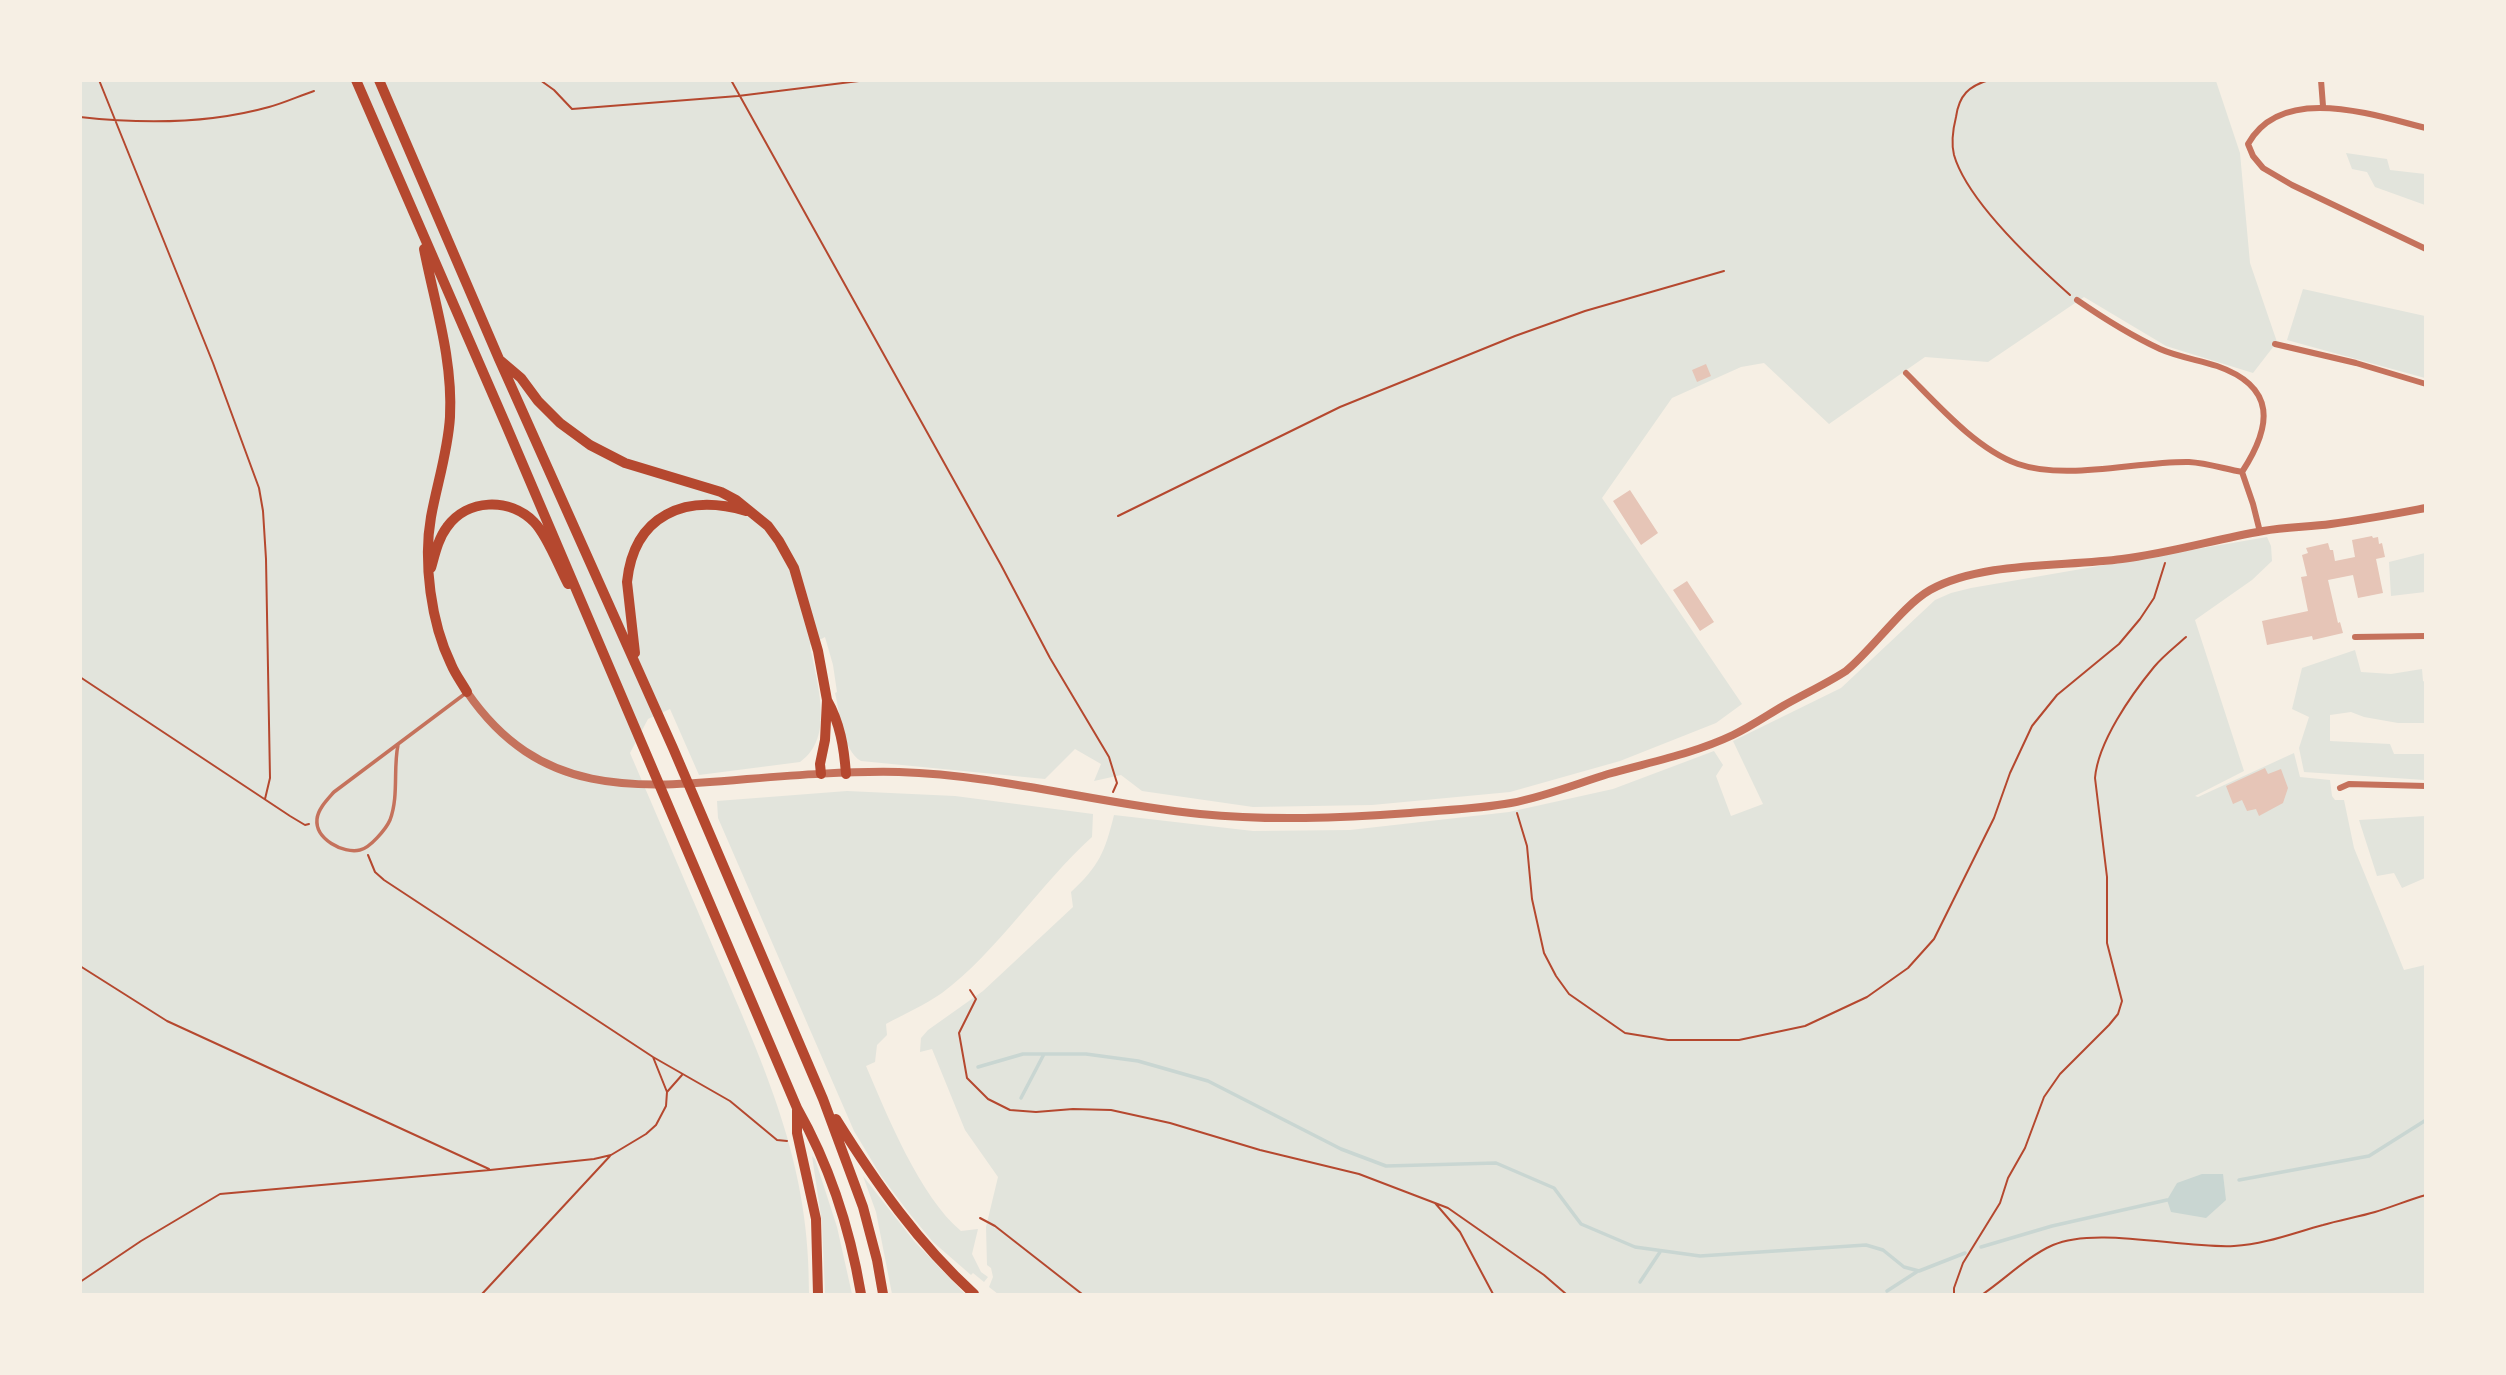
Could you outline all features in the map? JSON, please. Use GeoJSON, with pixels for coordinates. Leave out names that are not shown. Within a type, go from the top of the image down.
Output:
{"type":"FeatureCollection","features":[{"type":"Feature","properties":{"kind":"highway"},"geometry":{"type":"LineString","coordinates":[[356,80],[584,604],[644,752],[797,1108],[814,1138],[840,1205],[861,1294]]}},
{"type":"Feature","properties":{"kind":"highway"},"geometry":{"type":"LineString","coordinates":[[379,80],[499,359],[673,748],[823,1099],[863,1208],[883,1294]]}},
{"type":"Feature","properties":{"kind":"highway"},"geometry":{"type":"LineString","coordinates":[[419,228],[445,342],[450,398],[448,439],[430,520],[427,559],[431,596],[440,631],[450,664],[467,692]]}},
{"type":"Feature","properties":{"kind":"highway"},"geometry":{"type":"LineString","coordinates":[[499,359],[521,377],[545,408],[590,445],[625,463],[721,492],[755,513],[779,541],[794,568],[809,613],[827,700],[821,774]]}},
{"type":"Feature","properties":{"kind":"highway"},"geometry":{"type":"LineString","coordinates":[[638,668],[627,582],[632,558],[644,534],[651,525],[667,514],[698,504],[727,505],[755,513]]}},
{"type":"Feature","properties":{"kind":"highway"},"geometry":{"type":"LineString","coordinates":[[430,574],[444,530],[455,517],[474,508],[504,505],[537,524],[570,588],[584,604]]}},
{"type":"Feature","properties":{"kind":"highway"},"geometry":{"type":"LineString","coordinates":[[827,700],[840,729],[846,774]]}},
{"type":"Feature","properties":{"kind":"highway"},"geometry":{"type":"LineString","coordinates":[[823,1099],[872,1177],[907,1225],[974,1294]]}},
{"type":"Feature","properties":{"kind":"highway"},"geometry":{"type":"LineString","coordinates":[[797,1108],[797,1133],[816,1219],[818,1294]]}},
{"type":"Feature","properties":{"kind":"street"},"geometry":{"type":"LineString","coordinates":[[2321,80],[2323,106]]}},
{"type":"Feature","properties":{"kind":"street"},"geometry":{"type":"LineString","coordinates":[[2426,128],[2323,106],[2300,108],[2256,131],[2249,144],[2253,156],[2263,168],[2292,185],[2426,249]]}},
{"type":"Feature","properties":{"kind":"street"},"geometry":{"type":"LineString","coordinates":[[2077,300],[2162,350],[2241,376],[2256,388],[2263,407],[2263,428],[2258,447],[2242,472]]}},
{"type":"Feature","properties":{"kind":"street"},"geometry":{"type":"LineString","coordinates":[[2275,344],[2356,363],[2426,384]]}},
{"type":"Feature","properties":{"kind":"street"},"geometry":{"type":"LineString","coordinates":[[1906,373],[1981,442],[2017,464],[2045,470],[2074,470],[2191,462],[2242,472]]}},
{"type":"Feature","properties":{"kind":"street"},"geometry":{"type":"LineString","coordinates":[[2242,472],[2260,532]]}},
{"type":"Feature","properties":{"kind":"street"},"geometry":{"type":"LineString","coordinates":[[467,692],[486,717],[514,742],[562,771],[594,780],[638,786],[821,774],[898,772],[1203,815],[1322,818],[1457,809],[1513,803],[1662,761],[1735,734],[1846,671],[1928,591],[1947,583],[2033,565],[2123,559],[2260,532],[2332,524],[2426,508]]}},
{"type":"Feature","properties":{"kind":"street"},"geometry":{"type":"LineString","coordinates":[[2355,637],[2426,636]]}},
{"type":"Feature","properties":{"kind":"street"},"geometry":{"type":"LineString","coordinates":[[2340,788],[2349,784],[2426,786]]}},
{"type":"Feature","properties":{"kind":"lane"},"geometry":{"type":"LineString","coordinates":[[398,745],[390,819],[370,846],[359,851],[344,850],[324,837],[317,822],[324,803],[334,792],[467,692]]}},
{"type":"Feature","properties":{"kind":"path"},"geometry":{"type":"LineString","coordinates":[[99,80],[213,363],[259,488],[264,523],[267,616],[270,778],[265,799]]}},
{"type":"Feature","properties":{"kind":"path"},"geometry":{"type":"LineString","coordinates":[[540,80],[572,108],[738,96],[867,80]]}},
{"type":"Feature","properties":{"kind":"path"},"geometry":{"type":"LineString","coordinates":[[731,80],[1050,658],[1109,757],[1117,783],[1108,802]]}},
{"type":"Feature","properties":{"kind":"path"},"geometry":{"type":"LineString","coordinates":[[1989,80],[1974,85],[1962,97],[1956,114],[1952,143],[1954,155],[1966,183],[2009,234],[2077,300]]}},
{"type":"Feature","properties":{"kind":"path"},"geometry":{"type":"LineString","coordinates":[[80,117],[115,121],[216,118],[269,107],[314,90]]}},
{"type":"Feature","properties":{"kind":"path"},"geometry":{"type":"LineString","coordinates":[[1118,516],[1340,407],[1490,346],[1585,311],[1724,271]]}},
{"type":"Feature","properties":{"kind":"path"},"geometry":{"type":"LineString","coordinates":[[1513,803],[1527,846],[1532,899],[1544,953],[1569,994],[1625,1033],[1668,1040],[1739,1040],[1805,1026],[1867,997],[1908,968],[1934,939],[1994,818],[2032,726],[2057,695],[2119,645],[2140,620],[2154,598],[2169,550]]}},
{"type":"Feature","properties":{"kind":"path"},"geometry":{"type":"LineString","coordinates":[[1954,1294],[1963,1263],[2000,1203],[2008,1178],[2025,1148],[2044,1097],[2060,1074],[2118,1014],[2122,1002],[2107,943],[2108,877],[2097,791],[2097,763],[2123,711],[2154,667],[2186,637]]}},
{"type":"Feature","properties":{"kind":"path"},"geometry":{"type":"LineString","coordinates":[[80,677],[305,825],[317,822]]}},
{"type":"Feature","properties":{"kind":"path"},"geometry":{"type":"LineString","coordinates":[[367,853],[375,872],[384,880],[653,1057],[730,1101],[777,1140],[788,1141]]}},
{"type":"Feature","properties":{"kind":"path"},"geometry":{"type":"LineString","coordinates":[[80,966],[167,1021],[490,1170]]}},
{"type":"Feature","properties":{"kind":"path"},"geometry":{"type":"LineString","coordinates":[[970,990],[976,999],[959,1033],[960,1054],[967,1078],[988,1099],[1010,1110],[1111,1110],[1170,1123],[1260,1150],[1359,1174],[1448,1208],[1497,1241],[1566,1294]]}},
{"type":"Feature","properties":{"kind":"path"},"geometry":{"type":"LineString","coordinates":[[80,1282],[141,1241],[220,1194],[490,1170],[594,1159],[611,1154],[646,1134],[656,1125],[666,1106],[667,1093],[653,1057]]}},
{"type":"Feature","properties":{"kind":"path"},"geometry":{"type":"LineString","coordinates":[[667,1093],[682,1075]]}},
{"type":"Feature","properties":{"kind":"path"},"geometry":{"type":"LineString","coordinates":[[482,1294],[611,1154]]}},
{"type":"Feature","properties":{"kind":"path"},"geometry":{"type":"LineString","coordinates":[[1983,1294],[2043,1250],[2073,1239],[2122,1239],[2233,1246],[2265,1242],[2377,1212],[2426,1195]]}},
{"type":"Feature","properties":{"kind":"path"},"geometry":{"type":"LineString","coordinates":[[1434,1202],[1460,1232],[1493,1294]]}},
{"type":"Feature","properties":{"kind":"path"},"geometry":{"type":"LineString","coordinates":[[980,1218],[995,1226],[1082,1294]]}},
{"type":"Feature","properties":{"kind":"shaded area"},"geometry":{"type":"Polygon","coordinates":[[[80,81],[2216,81],[2240,153],[2250,263],[2277,342],[2253,373],[2166,346],[2084,297],[1988,362],[1925,357],[1829,424],[1764,363],[1741,367],[1672,398],[1602,498],[1742,704],[1716,723],[1620,761],[1510,792],[1372,805],[1253,807],[1142,791],[1121,775],[1094,781],[1101,764],[1075,749],[1045,779],[861,761],[850,749],[843,730],[835,693],[833,665],[825,637],[810,645],[819,691],[821,723],[818,738],[811,751],[800,762],[699,775],[670,709],[648,719],[630,753],[756,1049],[784,1126],[803,1206],[809,1294],[81,1294],[80,81]]]}},
{"type":"Feature","properties":{"kind":"shaded area"},"geometry":{"type":"Polygon","coordinates":[[[2346,153],[2387,159],[2390,170],[2425,174],[2425,205],[2375,187],[2367,172],[2352,169],[2346,153]]]}},
{"type":"Feature","properties":{"kind":"shaded area"},"geometry":{"type":"Polygon","coordinates":[[[2303,289],[2425,316],[2425,378],[2287,340],[2303,289]]]}},
{"type":"Feature","properties":{"kind":"shaded area"},"geometry":{"type":"Polygon","coordinates":[[[2267,537],[2272,561],[2252,580],[2195,620],[2244,771],[2195,796],[2198,797],[2294,753],[2300,777],[2330,780],[2332,796],[2335,800],[2344,800],[2354,848],[2404,970],[2425,965],[2425,1294],[998,1294],[989,1287],[993,1277],[991,1268],[987,1265],[986,1227],[998,1177],[965,1130],[932,1049],[920,1052],[921,1038],[928,1030],[983,991],[1073,907],[1071,892],[1100,858],[1114,815],[1253,831],[1350,830],[1509,812],[1613,789],[1714,751],[1723,765],[1716,776],[1731,816],[1763,804],[1733,741],[1841,688],[1935,600],[1971,588],[2267,537]]]}},
{"type":"Feature","properties":{"kind":"shaded area"},"geometry":{"type":"Polygon","coordinates":[[[2425,553],[2425,592],[2391,596],[2389,562],[2425,553]]]}},
{"type":"Feature","properties":{"kind":"shaded area"},"geometry":{"type":"Polygon","coordinates":[[[2355,650],[2361,672],[2391,674],[2422,669],[2425,682],[2425,723],[2398,723],[2351,712],[2330,715],[2330,741],[2390,744],[2394,754],[2425,754],[2425,780],[2304,772],[2299,748],[2309,717],[2292,709],[2302,668],[2355,650]]]}},
{"type":"Feature","properties":{"kind":"shaded area"},"geometry":{"type":"Polygon","coordinates":[[[847,791],[955,796],[1093,814],[1092,837],[962,976],[942,993],[886,1024],[887,1035],[877,1045],[875,1062],[866,1066],[906,1154],[932,1198],[961,1231],[978,1229],[972,1254],[981,1272],[988,1277],[984,1282],[973,1273],[971,1275],[933,1242],[881,1176],[854,1131],[718,818],[717,801],[847,791]]]}},
{"type":"Feature","properties":{"kind":"shaded area"},"geometry":{"type":"Polygon","coordinates":[[[2425,816],[2425,878],[2402,888],[2394,873],[2377,876],[2359,820],[2425,816]]]}},
{"type":"Feature","properties":{"kind":"shaded area"},"geometry":{"type":"Polygon","coordinates":[[[812,1156],[837,1227],[852,1294],[825,1294],[822,1223],[812,1156]]]}},
{"type":"Feature","properties":{"kind":"shaded area"},"geometry":{"type":"Polygon","coordinates":[[[2202,1174],[2223,1174],[2226,1200],[2206,1218],[2171,1212],[2167,1200],[2177,1183],[2202,1174]]]}},
{"type":"Feature","properties":{"kind":"shaded area"},"geometry":{"type":"Polygon","coordinates":[[[863,1176],[914,1241],[965,1294],[892,1294],[876,1212],[863,1176]]]}},
{"type":"Feature","properties":{"kind":"building"},"geometry":{"type":"Polygon","coordinates":[[[1706,364],[1711,376],[1697,382],[1692,370],[1706,364]]]}},
{"type":"Feature","properties":{"kind":"building"},"geometry":{"type":"Polygon","coordinates":[[[1630,490],[1658,533],[1641,545],[1613,501],[1630,490]]]}},
{"type":"Feature","properties":{"kind":"building"},"geometry":{"type":"Polygon","coordinates":[[[2378,537],[2379,544],[2382,543],[2385,557],[2376,559],[2383,593],[2358,598],[2353,575],[2328,580],[2343,633],[2313,640],[2312,636],[2267,645],[2262,621],[2308,611],[2301,577],[2307,576],[2302,555],[2308,553],[2306,548],[2328,543],[2330,550],[2333,550],[2335,561],[2355,557],[2352,540],[2378,537]]]}},
{"type":"Feature","properties":{"kind":"building"},"geometry":{"type":"Polygon","coordinates":[[[1687,581],[1714,622],[1700,631],[1673,590],[1687,581]]]}},
{"type":"Feature","properties":{"kind":"building"},"geometry":{"type":"Polygon","coordinates":[[[2265,768],[2268,774],[2281,769],[2288,788],[2283,803],[2259,816],[2256,809],[2247,811],[2242,800],[2233,804],[2226,786],[2265,768]]]}},
{"type":"Feature","properties":{"kind":"waterway"},"geometry":{"type":"LineString","coordinates":[[978,1067],[1023,1054],[1086,1054],[1138,1061],[1208,1081],[1341,1149],[1386,1166],[1496,1163],[1554,1188],[1581,1224],[1635,1247],[1700,1256],[1866,1245],[1883,1250],[1904,1267],[1919,1271],[1965,1253]]}},
{"type":"Feature","properties":{"kind":"waterway"},"geometry":{"type":"LineString","coordinates":[[1021,1098],[1044,1054]]}},
{"type":"Feature","properties":{"kind":"waterway"},"geometry":{"type":"LineString","coordinates":[[2239,1180],[2369,1156],[2426,1120]]}},
{"type":"Feature","properties":{"kind":"waterway"},"geometry":{"type":"LineString","coordinates":[[1981,1247],[2052,1226],[2167,1200]]}},
{"type":"Feature","properties":{"kind":"waterway"},"geometry":{"type":"LineString","coordinates":[[1640,1282],[1660,1252]]}},
{"type":"Feature","properties":{"kind":"waterway"},"geometry":{"type":"LineString","coordinates":[[1887,1291],[1918,1271]]}}]}
